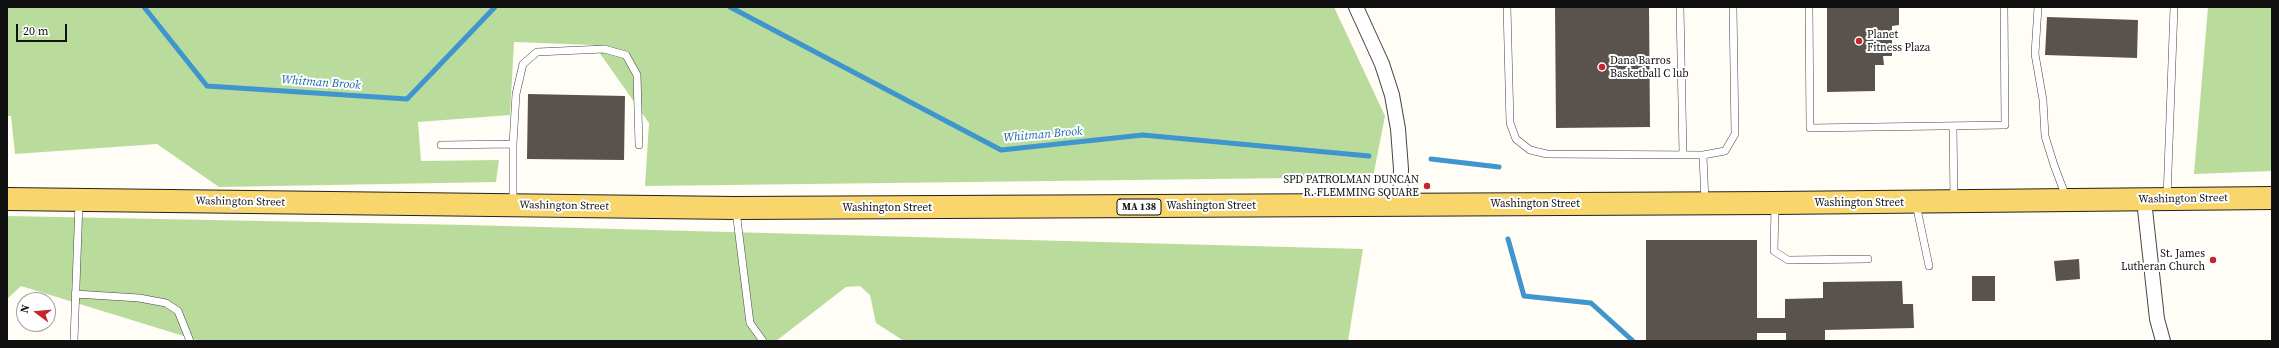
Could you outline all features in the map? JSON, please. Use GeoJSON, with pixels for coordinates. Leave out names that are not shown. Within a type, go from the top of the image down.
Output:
{"type":"FeatureCollection","features":[{"type":"Feature","properties":{"kind":"main road","name":"Washington Street"},"geometry":{"type":"LineString","coordinates":[[7,199],[735,208],[1775,204],[2272,198]]}},
{"type":"Feature","properties":{"kind":"street"},"geometry":{"type":"LineString","coordinates":[[1356,7],[1382,64],[1392,95],[1401,168],[1400,205]]}},
{"type":"Feature","properties":{"kind":"street"},"geometry":{"type":"LineString","coordinates":[[2144,200],[2157,320],[2163,341]]}},
{"type":"Feature","properties":{"kind":"lane"},"geometry":{"type":"LineString","coordinates":[[1507,7],[1510,123],[1516,139],[1530,150],[1547,154],[1703,155],[1726,151],[1735,134],[1732,7]]}},
{"type":"Feature","properties":{"kind":"lane"},"geometry":{"type":"LineString","coordinates":[[1680,7],[1683,154]]}},
{"type":"Feature","properties":{"kind":"lane"},"geometry":{"type":"LineString","coordinates":[[1809,7],[1810,128],[2006,125],[2004,7]]}},
{"type":"Feature","properties":{"kind":"lane"},"geometry":{"type":"LineString","coordinates":[[2038,7],[2035,54],[2043,100],[2045,136],[2068,201]]}},
{"type":"Feature","properties":{"kind":"lane"},"geometry":{"type":"LineString","coordinates":[[2167,200],[2174,7]]}},
{"type":"Feature","properties":{"kind":"lane"},"geometry":{"type":"LineString","coordinates":[[513,205],[513,144],[516,94],[524,64],[537,52],[604,49],[626,55],[637,75],[639,144]]}},
{"type":"Feature","properties":{"kind":"lane"},"geometry":{"type":"LineString","coordinates":[[1953,126],[1954,202]]}},
{"type":"Feature","properties":{"kind":"lane"},"geometry":{"type":"LineString","coordinates":[[441,145],[513,144]]}},
{"type":"Feature","properties":{"kind":"lane"},"geometry":{"type":"LineString","coordinates":[[1703,155],[1705,204]]}},
{"type":"Feature","properties":{"kind":"lane"},"geometry":{"type":"LineString","coordinates":[[74,341],[79,200]]}},
{"type":"Feature","properties":{"kind":"lane"},"geometry":{"type":"LineString","coordinates":[[1915,202],[1929,266]]}},
{"type":"Feature","properties":{"kind":"lane"},"geometry":{"type":"LineString","coordinates":[[1775,204],[1774,251],[1788,260],[1868,260]]}},
{"type":"Feature","properties":{"kind":"lane"},"geometry":{"type":"LineString","coordinates":[[735,208],[750,323],[763,341]]}},
{"type":"Feature","properties":{"kind":"lane"},"geometry":{"type":"LineString","coordinates":[[76,294],[139,298],[166,303],[178,311],[190,341]]}},
{"type":"Feature","properties":{"kind":"green space"},"geometry":{"type":"Polygon","coordinates":[[[7,7],[1334,7],[1385,116],[1373,177],[645,186],[649,123],[594,45],[514,42],[510,115],[418,122],[421,161],[499,160],[496,182],[219,187],[157,144],[15,154],[11,116],[7,116],[7,7]]]}},
{"type":"Feature","properties":{"kind":"green space"},"geometry":{"type":"Polygon","coordinates":[[[2208,7],[2272,7],[2272,171],[2194,174],[2208,7]]]}},
{"type":"Feature","properties":{"kind":"green space"},"geometry":{"type":"Polygon","coordinates":[[[7,216],[467,225],[1363,249],[1348,341],[904,341],[876,323],[870,295],[860,286],[846,287],[776,341],[200,341],[56,297],[56,292],[41,292],[21,286],[7,299],[7,216]]]}},
{"type":"Feature","properties":{"kind":"building","name":"Dana Barros Basketball C lub"},"geometry":{"type":"Polygon","coordinates":[[[1555,7],[1649,7],[1650,127],[1556,128],[1555,7]]]}},
{"type":"Feature","properties":{"kind":"building","name":"Planet Fitness Plaza"},"geometry":{"type":"Polygon","coordinates":[[[1827,7],[1899,7],[1899,25],[1892,26],[1892,56],[1883,56],[1884,65],[1875,65],[1875,91],[1827,92],[1827,7]]]}},
{"type":"Feature","properties":{"kind":"building"},"geometry":{"type":"Polygon","coordinates":[[[2047,17],[2138,20],[2137,58],[2045,55],[2047,17]]]}},
{"type":"Feature","properties":{"kind":"building"},"geometry":{"type":"Polygon","coordinates":[[[528,94],[625,96],[624,160],[527,159],[528,94]]]}},
{"type":"Feature","properties":{"kind":"building"},"geometry":{"type":"Polygon","coordinates":[[[1646,240],[1757,240],[1757,318],[1785,318],[1785,299],[1823,298],[1823,282],[1902,281],[1903,304],[1913,304],[1914,328],[1825,330],[1825,341],[1786,341],[1786,333],[1757,333],[1757,341],[1646,341],[1646,240]]]}},
{"type":"Feature","properties":{"kind":"building"},"geometry":{"type":"Polygon","coordinates":[[[2079,259],[2080,279],[2056,281],[2054,261],[2079,259]]]}},
{"type":"Feature","properties":{"kind":"building"},"geometry":{"type":"Polygon","coordinates":[[[1972,276],[1995,276],[1995,301],[1972,301],[1972,276]]]}},
{"type":"Feature","properties":{"kind":"waterway","name":"Whitman Brook"},"geometry":{"type":"LineString","coordinates":[[144,7],[207,86],[407,99],[495,7]]}},
{"type":"Feature","properties":{"kind":"waterway","name":"Whitman Brook"},"geometry":{"type":"LineString","coordinates":[[730,7],[1001,150],[1143,135],[1369,156]]}},
{"type":"Feature","properties":{"kind":"waterway","name":"Whitman Brook"},"geometry":{"type":"LineString","coordinates":[[1431,159],[1499,167]]}},
{"type":"Feature","properties":{"kind":"waterway","name":"Whitman Brook"},"geometry":{"type":"LineString","coordinates":[[1508,239],[1524,296],[1591,303],[1633,341]]}},
{"type":"Feature","properties":{"kind":"place","name":"Planet Fitness Plaza"},"geometry":{"type":"Point","coordinates":[1859,41]}},
{"type":"Feature","properties":{"kind":"place","name":"Dana Barros Basketball C lub"},"geometry":{"type":"Point","coordinates":[1602,67]}},
{"type":"Feature","properties":{"kind":"place","name":"SPD PATROLMAN DUNCAN R. FLEMMING SQUARE"},"geometry":{"type":"Point","coordinates":[1427,186]}},
{"type":"Feature","properties":{"kind":"place","name":"St. James Lutheran Church"},"geometry":{"type":"Point","coordinates":[2213,260]}}]}
